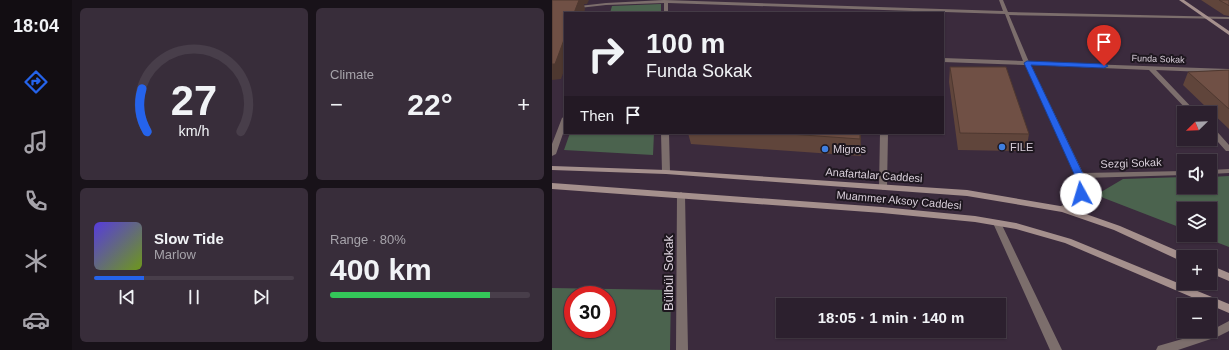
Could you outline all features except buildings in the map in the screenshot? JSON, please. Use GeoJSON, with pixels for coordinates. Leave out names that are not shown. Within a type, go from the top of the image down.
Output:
{"type":"FeatureCollection","features":[{"type":"Feature","properties":{"kind":"main road"},"geometry":{"type":"LineString","coordinates":[[1181,0],[1229,33]]}},
{"type":"Feature","properties":{"kind":"main road","name":"Anafartalar Caddesi"},"geometry":{"type":"LineString","coordinates":[[552,168],[666,172],[967,194],[1063,209],[1117,228],[1177,255]]}},
{"type":"Feature","properties":{"kind":"main road","name":"Muammer Aksoy Caddesi"},"geometry":{"type":"LineString","coordinates":[[552,186],[882,210],[975,219],[1016,226],[1068,241],[1229,309]]}},
{"type":"Feature","properties":{"kind":"main road"},"geometry":{"type":"LineString","coordinates":[[1217,272],[1229,277]]}},
{"type":"Feature","properties":{"kind":"street"},"geometry":{"type":"LineString","coordinates":[[816,7],[818,0]]}},
{"type":"Feature","properties":{"kind":"street"},"geometry":{"type":"LineString","coordinates":[[1001,0],[1027,63],[1080,176],[1081,194],[1063,209]]}},
{"type":"Feature","properties":{"kind":"street"},"geometry":{"type":"LineString","coordinates":[[666,1],[666,12]]}},
{"type":"Feature","properties":{"kind":"street"},"geometry":{"type":"LineString","coordinates":[[552,10],[606,4],[666,1],[885,11],[1229,18]]}},
{"type":"Feature","properties":{"kind":"street","name":"Funda Sokak"},"geometry":{"type":"LineString","coordinates":[[944,60],[1229,71]]}},
{"type":"Feature","properties":{"kind":"street"},"geometry":{"type":"LineString","coordinates":[[1151,68],[1187,106]]}},
{"type":"Feature","properties":{"kind":"street"},"geometry":{"type":"LineString","coordinates":[[552,154],[564,121]]}},
{"type":"Feature","properties":{"kind":"street"},"geometry":{"type":"LineString","coordinates":[[666,134],[666,172]]}},
{"type":"Feature","properties":{"kind":"street"},"geometry":{"type":"LineString","coordinates":[[883,188],[884,134]]}},
{"type":"Feature","properties":{"kind":"street"},"geometry":{"type":"LineString","coordinates":[[1217,136],[1229,149]]}},
{"type":"Feature","properties":{"kind":"street"},"geometry":{"type":"LineString","coordinates":[[1217,172],[1229,171]]}},
{"type":"Feature","properties":{"kind":"street","name":"Sezgi Sokak"},"geometry":{"type":"LineString","coordinates":[[1080,176],[1177,173]]}},
{"type":"Feature","properties":{"kind":"street","name":"Bülbül Sokak"},"geometry":{"type":"LineString","coordinates":[[681,195],[682,350]]}},
{"type":"Feature","properties":{"kind":"street"},"geometry":{"type":"LineString","coordinates":[[997,223],[1056,350]]}},
{"type":"Feature","properties":{"kind":"street"},"geometry":{"type":"LineString","coordinates":[[1162,350],[1213,334],[1229,326]]}},
{"type":"Feature","properties":{"kind":"green space"},"geometry":{"type":"Polygon","coordinates":[[[661,4],[661,12],[610,12],[612,6],[661,4]]]}},
{"type":"Feature","properties":{"kind":"green space"},"geometry":{"type":"Polygon","coordinates":[[[570,134],[654,134],[653,155],[564,150],[570,134]]]}},
{"type":"Feature","properties":{"kind":"green space"},"geometry":{"type":"Polygon","coordinates":[[[1229,176],[1229,247],[1216,242],[1217,202],[1177,202],[1177,226],[1096,195],[1123,179],[1177,177],[1177,194],[1217,194],[1217,177],[1229,176]]]}},
{"type":"Feature","properties":{"kind":"green space"},"geometry":{"type":"Polygon","coordinates":[[[552,288],[564,288],[564,338],[616,338],[616,289],[671,290],[670,350],[552,350],[552,288]]]}},
{"type":"Feature","properties":{"kind":"place","name":"FILE"},"geometry":{"type":"Point","coordinates":[1002,147]}},
{"type":"Feature","properties":{"kind":"place","name":"Migros"},"geometry":{"type":"Point","coordinates":[825,149]}},
{"type":"Feature","properties":{"kind":"route"},"geometry":{"type":"LineString","coordinates":[[1081,194],[1080,176],[1027,63],[1104,66]]}}]}
